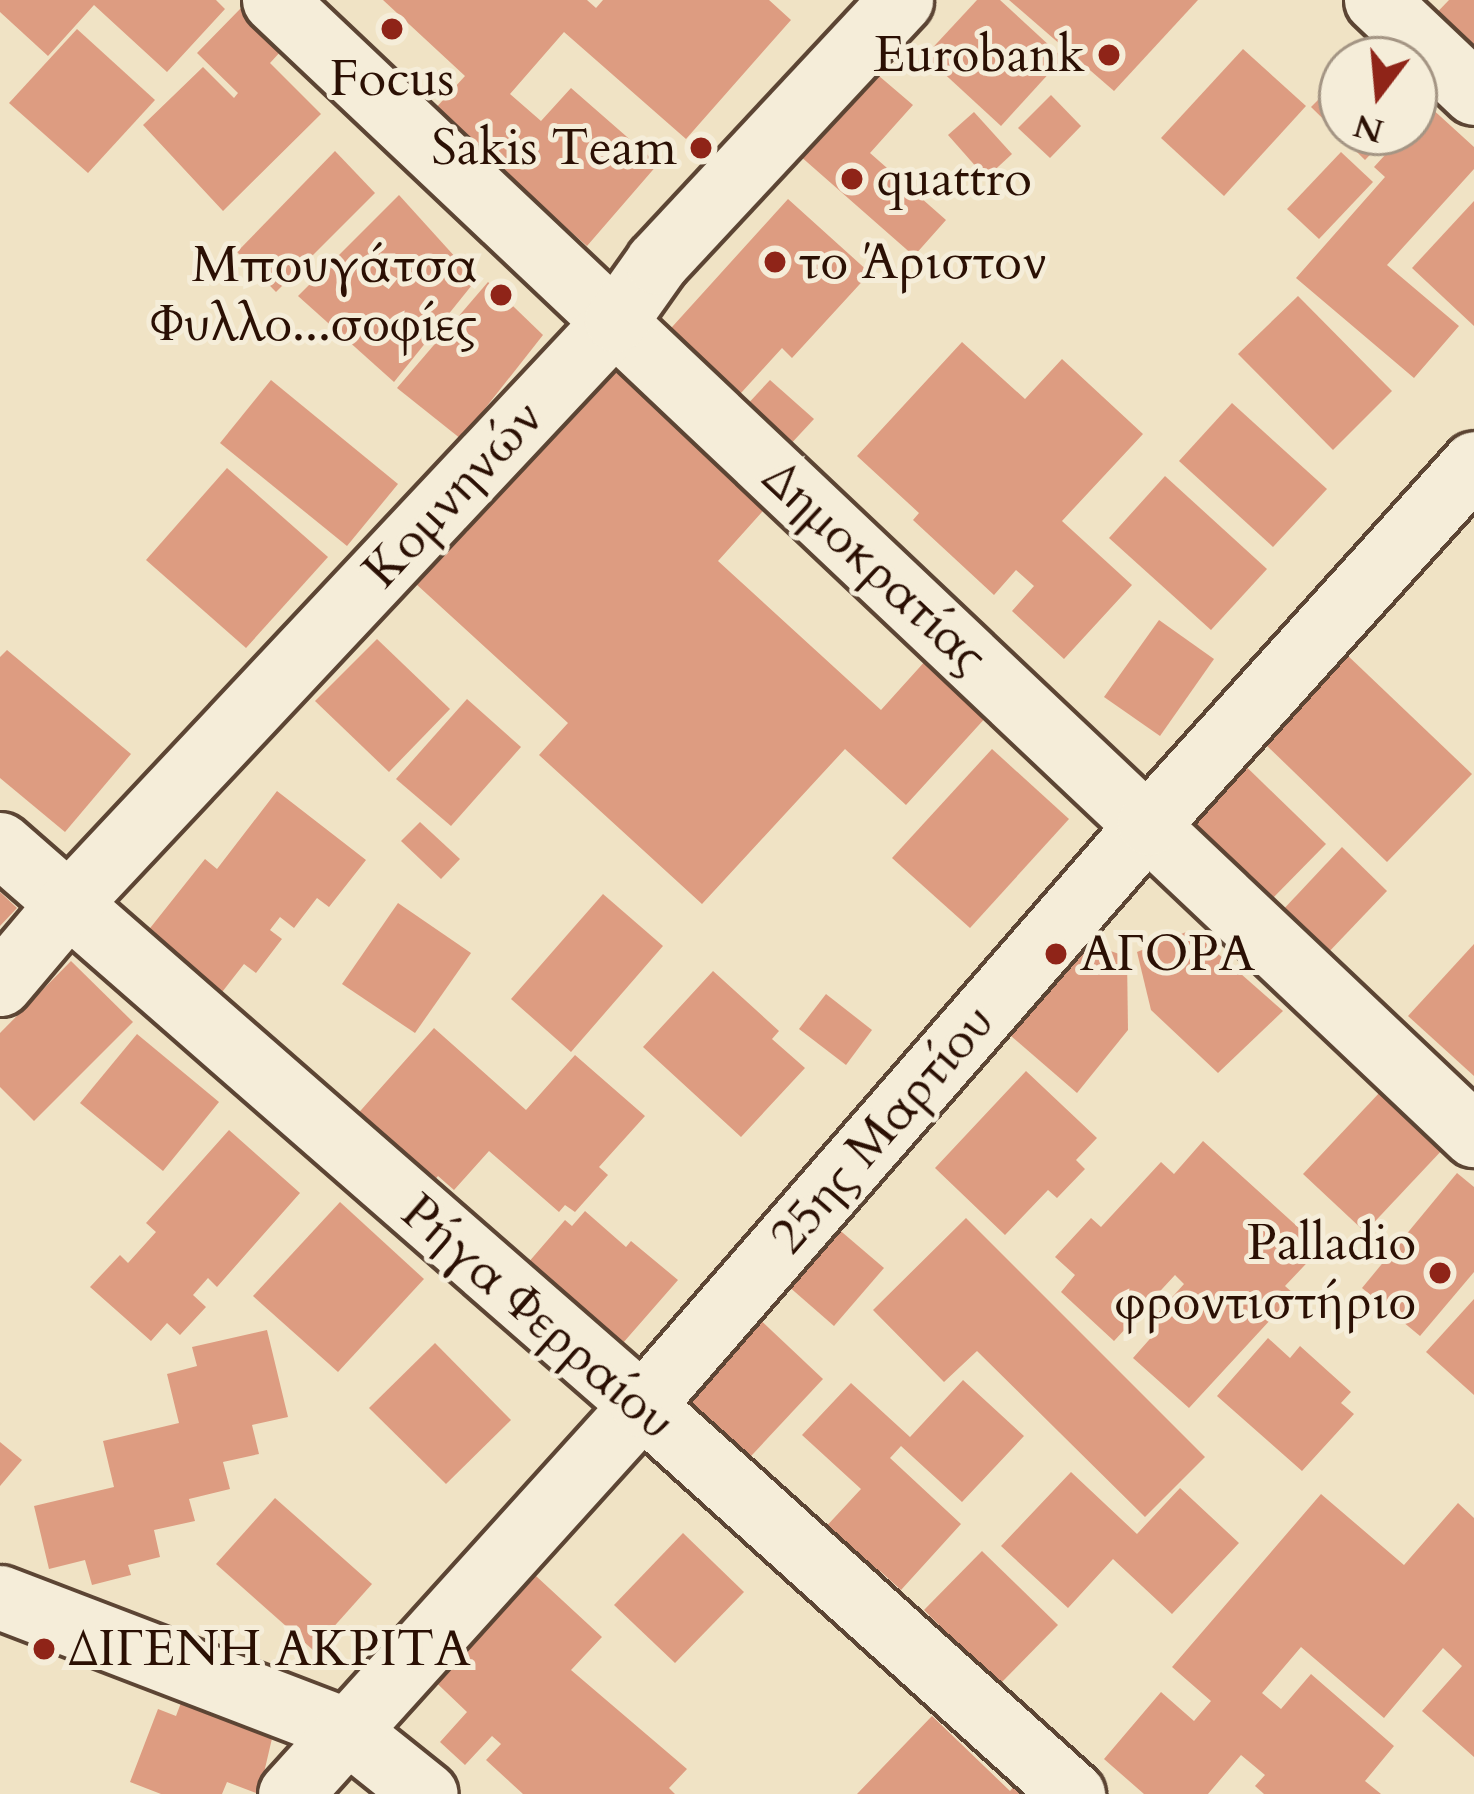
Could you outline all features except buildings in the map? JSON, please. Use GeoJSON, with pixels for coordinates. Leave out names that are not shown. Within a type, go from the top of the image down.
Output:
{"type":"FeatureCollection","features":[{"type":"Feature","properties":{"kind":"street","name":"Δημοκρατίας"},"geometry":{"type":"LineString","coordinates":[[274,0],[1474,1135]]}},
{"type":"Feature","properties":{"kind":"street","name":"Κομνηνών"},"geometry":{"type":"LineString","coordinates":[[0,984],[66,906],[616,320],[657,262],[901,0]]}},
{"type":"Feature","properties":{"kind":"street"},"geometry":{"type":"LineString","coordinates":[[1376,0],[1474,93]]}},
{"type":"Feature","properties":{"kind":"street","name":"25ης Μαρτίου"},"geometry":{"type":"LineString","coordinates":[[290,1794],[642,1405],[1149,823],[1474,463]]}},
{"type":"Feature","properties":{"kind":"street","name":"Ρήγα Φερραίου"},"geometry":{"type":"LineString","coordinates":[[0,844],[642,1405],[1073,1794]]}},
{"type":"Feature","properties":{"kind":"street"},"geometry":{"type":"LineString","coordinates":[[0,1597],[346,1730],[426,1794]]}},
{"type":"Feature","properties":{"kind":"place","name":"Focus"},"geometry":{"type":"Point","coordinates":[392,29]}},
{"type":"Feature","properties":{"kind":"place","name":"Eurobank"},"geometry":{"type":"Point","coordinates":[1109,55]}},
{"type":"Feature","properties":{"kind":"place","name":"Sakis Team"},"geometry":{"type":"Point","coordinates":[701,148]}},
{"type":"Feature","properties":{"kind":"place","name":"quattro"},"geometry":{"type":"Point","coordinates":[852,179]}},
{"type":"Feature","properties":{"kind":"place","name":"το Άριστον"},"geometry":{"type":"Point","coordinates":[775,262]}},
{"type":"Feature","properties":{"kind":"place","name":"Μπουγάτσα Φυλλο...σοφίες"},"geometry":{"type":"Point","coordinates":[501,295]}},
{"type":"Feature","properties":{"kind":"place","name":"ΑΓΟΡΑ"},"geometry":{"type":"Point","coordinates":[1056,954]}},
{"type":"Feature","properties":{"kind":"place","name":"Palladio φροντιστήριο"},"geometry":{"type":"Point","coordinates":[1440,1273]}},
{"type":"Feature","properties":{"kind":"place","name":"ΔΙΓΕΝΗ ΑΚΡΙΤΑ"},"geometry":{"type":"Point","coordinates":[44,1649]}}]}
